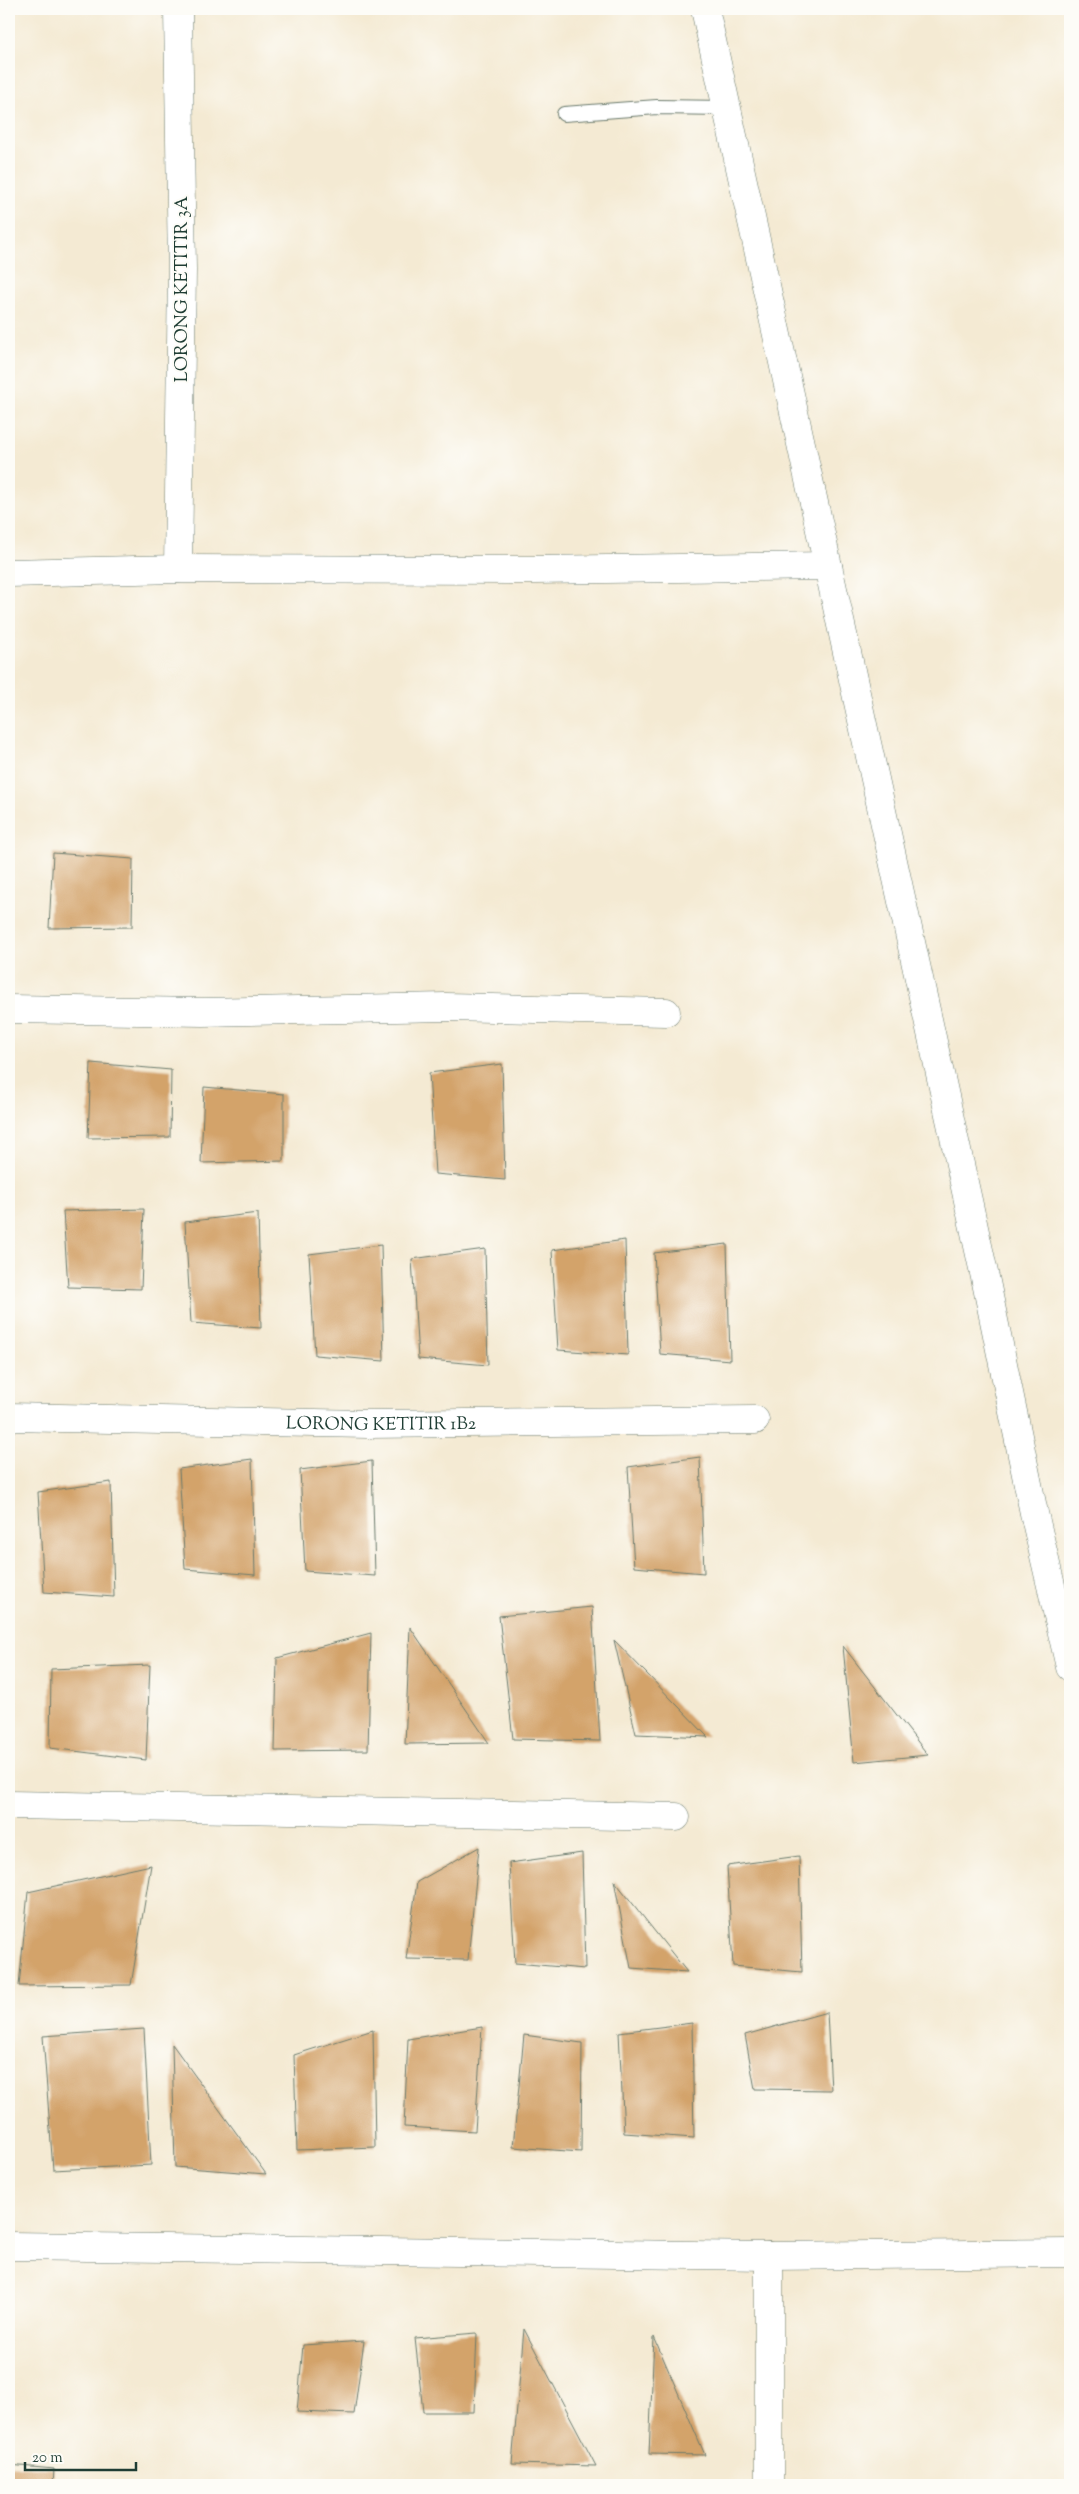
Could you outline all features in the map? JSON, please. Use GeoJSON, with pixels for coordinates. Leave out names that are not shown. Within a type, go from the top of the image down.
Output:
{"type":"FeatureCollection","features":[{"type":"Feature","properties":{"kind":"street","name":"LORONG KETITIR 3A"},"geometry":{"type":"LineString","coordinates":[[178,9],[182,270],[178,569]]}},
{"type":"Feature","properties":{"kind":"street"},"geometry":{"type":"LineString","coordinates":[[705,9],[986,1282],[1032,1503],[1070,1667]]}},
{"type":"Feature","properties":{"kind":"street"},"geometry":{"type":"LineString","coordinates":[[9,573],[178,569],[535,570],[828,566]]}},
{"type":"Feature","properties":{"kind":"street"},"geometry":{"type":"LineString","coordinates":[[9,1009],[203,1012],[446,1007],[666,1012]]}},
{"type":"Feature","properties":{"kind":"street","name":"LORONG KETITIR 1B2"},"geometry":{"type":"LineString","coordinates":[[9,1417],[368,1424],[755,1420]]}},
{"type":"Feature","properties":{"kind":"street"},"geometry":{"type":"LineString","coordinates":[[9,1805],[676,1816]]}},
{"type":"Feature","properties":{"kind":"street"},"geometry":{"type":"LineString","coordinates":[[9,2246],[122,2249],[769,2256],[1070,2253]]}},
{"type":"Feature","properties":{"kind":"street"},"geometry":{"type":"LineString","coordinates":[[769,2256],[769,2485]]}},
{"type":"Feature","properties":{"kind":"lane"},"geometry":{"type":"LineString","coordinates":[[564,114],[657,108],[727,108]]}},
{"type":"Feature","properties":{"kind":"building"},"geometry":{"type":"Polygon","coordinates":[[[53,853],[133,859],[132,927],[49,928],[53,853]]]}},
{"type":"Feature","properties":{"kind":"building"},"geometry":{"type":"Polygon","coordinates":[[[91,1063],[171,1070],[170,1137],[88,1138],[91,1063]]]}},
{"type":"Feature","properties":{"kind":"building"},"geometry":{"type":"Polygon","coordinates":[[[502,1064],[505,1180],[435,1174],[429,1073],[502,1064]]]}},
{"type":"Feature","properties":{"kind":"building"},"geometry":{"type":"Polygon","coordinates":[[[204,1087],[284,1094],[284,1161],[201,1163],[204,1087]]]}},
{"type":"Feature","properties":{"kind":"building"},"geometry":{"type":"Polygon","coordinates":[[[144,1209],[141,1289],[68,1287],[63,1211],[144,1209]]]}},
{"type":"Feature","properties":{"kind":"building"},"geometry":{"type":"Polygon","coordinates":[[[258,1213],[261,1328],[191,1323],[185,1222],[258,1213]]]}},
{"type":"Feature","properties":{"kind":"building"},"geometry":{"type":"Polygon","coordinates":[[[625,1240],[628,1355],[558,1350],[552,1250],[625,1240]]]}},
{"type":"Feature","properties":{"kind":"building"},"geometry":{"type":"Polygon","coordinates":[[[727,1244],[730,1360],[660,1354],[654,1253],[727,1244]]]}},
{"type":"Feature","properties":{"kind":"building"},"geometry":{"type":"Polygon","coordinates":[[[381,1245],[384,1361],[315,1355],[309,1254],[381,1245]]]}},
{"type":"Feature","properties":{"kind":"building"},"geometry":{"type":"Polygon","coordinates":[[[485,1249],[488,1365],[418,1359],[412,1259],[485,1249]]]}},
{"type":"Feature","properties":{"kind":"building"},"geometry":{"type":"Polygon","coordinates":[[[700,1457],[704,1573],[634,1567],[628,1467],[700,1457]]]}},
{"type":"Feature","properties":{"kind":"building"},"geometry":{"type":"Polygon","coordinates":[[[252,1459],[255,1575],[185,1569],[179,1469],[252,1459]]]}},
{"type":"Feature","properties":{"kind":"building"},"geometry":{"type":"Polygon","coordinates":[[[372,1461],[375,1576],[305,1571],[300,1470],[372,1461]]]}},
{"type":"Feature","properties":{"kind":"building"},"geometry":{"type":"Polygon","coordinates":[[[111,1482],[114,1597],[44,1592],[38,1492],[111,1482]]]}},
{"type":"Feature","properties":{"kind":"building"},"geometry":{"type":"Polygon","coordinates":[[[592,1607],[600,1741],[513,1739],[499,1616],[592,1607]]]}},
{"type":"Feature","properties":{"kind":"building"},"geometry":{"type":"Polygon","coordinates":[[[410,1627],[489,1743],[405,1744],[410,1627]]]}},
{"type":"Feature","properties":{"kind":"building"},"geometry":{"type":"Polygon","coordinates":[[[371,1633],[368,1750],[275,1751],[277,1658],[371,1633]]]}},
{"type":"Feature","properties":{"kind":"building"},"geometry":{"type":"Polygon","coordinates":[[[614,1640],[708,1737],[636,1734],[614,1640]]]}},
{"type":"Feature","properties":{"kind":"building"},"geometry":{"type":"Polygon","coordinates":[[[843,1646],[928,1755],[854,1762],[843,1646]]]}},
{"type":"Feature","properties":{"kind":"building"},"geometry":{"type":"Polygon","coordinates":[[[150,1665],[146,1760],[50,1748],[51,1669],[150,1665]]]}},
{"type":"Feature","properties":{"kind":"building"},"geometry":{"type":"Polygon","coordinates":[[[479,1847],[468,1960],[406,1959],[417,1882],[479,1847]]]}},
{"type":"Feature","properties":{"kind":"building"},"geometry":{"type":"Polygon","coordinates":[[[582,1853],[585,1969],[515,1963],[509,1863],[582,1853]]]}},
{"type":"Feature","properties":{"kind":"building"},"geometry":{"type":"Polygon","coordinates":[[[799,1856],[802,1972],[733,1966],[727,1866],[799,1856]]]}},
{"type":"Feature","properties":{"kind":"building"},"geometry":{"type":"Polygon","coordinates":[[[151,1865],[131,1985],[19,1986],[28,1892],[151,1865]]]}},
{"type":"Feature","properties":{"kind":"building"},"geometry":{"type":"Polygon","coordinates":[[[614,1880],[687,1972],[631,1968],[614,1880]]]}},
{"type":"Feature","properties":{"kind":"building"},"geometry":{"type":"Polygon","coordinates":[[[827,2012],[831,2090],[755,2089],[745,2035],[827,2012]]]}},
{"type":"Feature","properties":{"kind":"building"},"geometry":{"type":"Polygon","coordinates":[[[692,2023],[694,2138],[624,2133],[619,2032],[692,2023]]]}},
{"type":"Feature","properties":{"kind":"building"},"geometry":{"type":"Polygon","coordinates":[[[482,2027],[475,2131],[404,2127],[408,2039],[482,2027]]]}},
{"type":"Feature","properties":{"kind":"building"},"geometry":{"type":"Polygon","coordinates":[[[144,2029],[151,2165],[53,2170],[43,2036],[144,2029]]]}},
{"type":"Feature","properties":{"kind":"building"},"geometry":{"type":"Polygon","coordinates":[[[373,2030],[375,2147],[297,2150],[294,2055],[373,2030]]]}},
{"type":"Feature","properties":{"kind":"building"},"geometry":{"type":"Polygon","coordinates":[[[524,2035],[582,2043],[581,2152],[513,2147],[524,2035]]]}},
{"type":"Feature","properties":{"kind":"building"},"geometry":{"type":"Polygon","coordinates":[[[172,2044],[266,2174],[175,2167],[172,2044]]]}},
{"type":"Feature","properties":{"kind":"building"},"geometry":{"type":"Polygon","coordinates":[[[524,2329],[596,2466],[512,2464],[524,2329]]]}},
{"type":"Feature","properties":{"kind":"building"},"geometry":{"type":"Polygon","coordinates":[[[477,2333],[474,2412],[423,2412],[415,2338],[477,2333]]]}},
{"type":"Feature","properties":{"kind":"building"},"geometry":{"type":"Polygon","coordinates":[[[654,2337],[705,2455],[649,2454],[654,2337]]]}},
{"type":"Feature","properties":{"kind":"building"},"geometry":{"type":"Polygon","coordinates":[[[364,2341],[354,2414],[297,2412],[303,2345],[364,2341]]]}},
{"type":"Feature","properties":{"kind":"building"},"geometry":{"type":"Polygon","coordinates":[[[9,2465],[54,2469],[53,2485],[9,2485],[9,2465]]]}},
{"type":"Feature","properties":{"kind":"building"},"geometry":{"type":"Polygon","coordinates":[[[396,2481],[428,2484],[428,2485],[396,2485],[396,2481]]]}}]}
